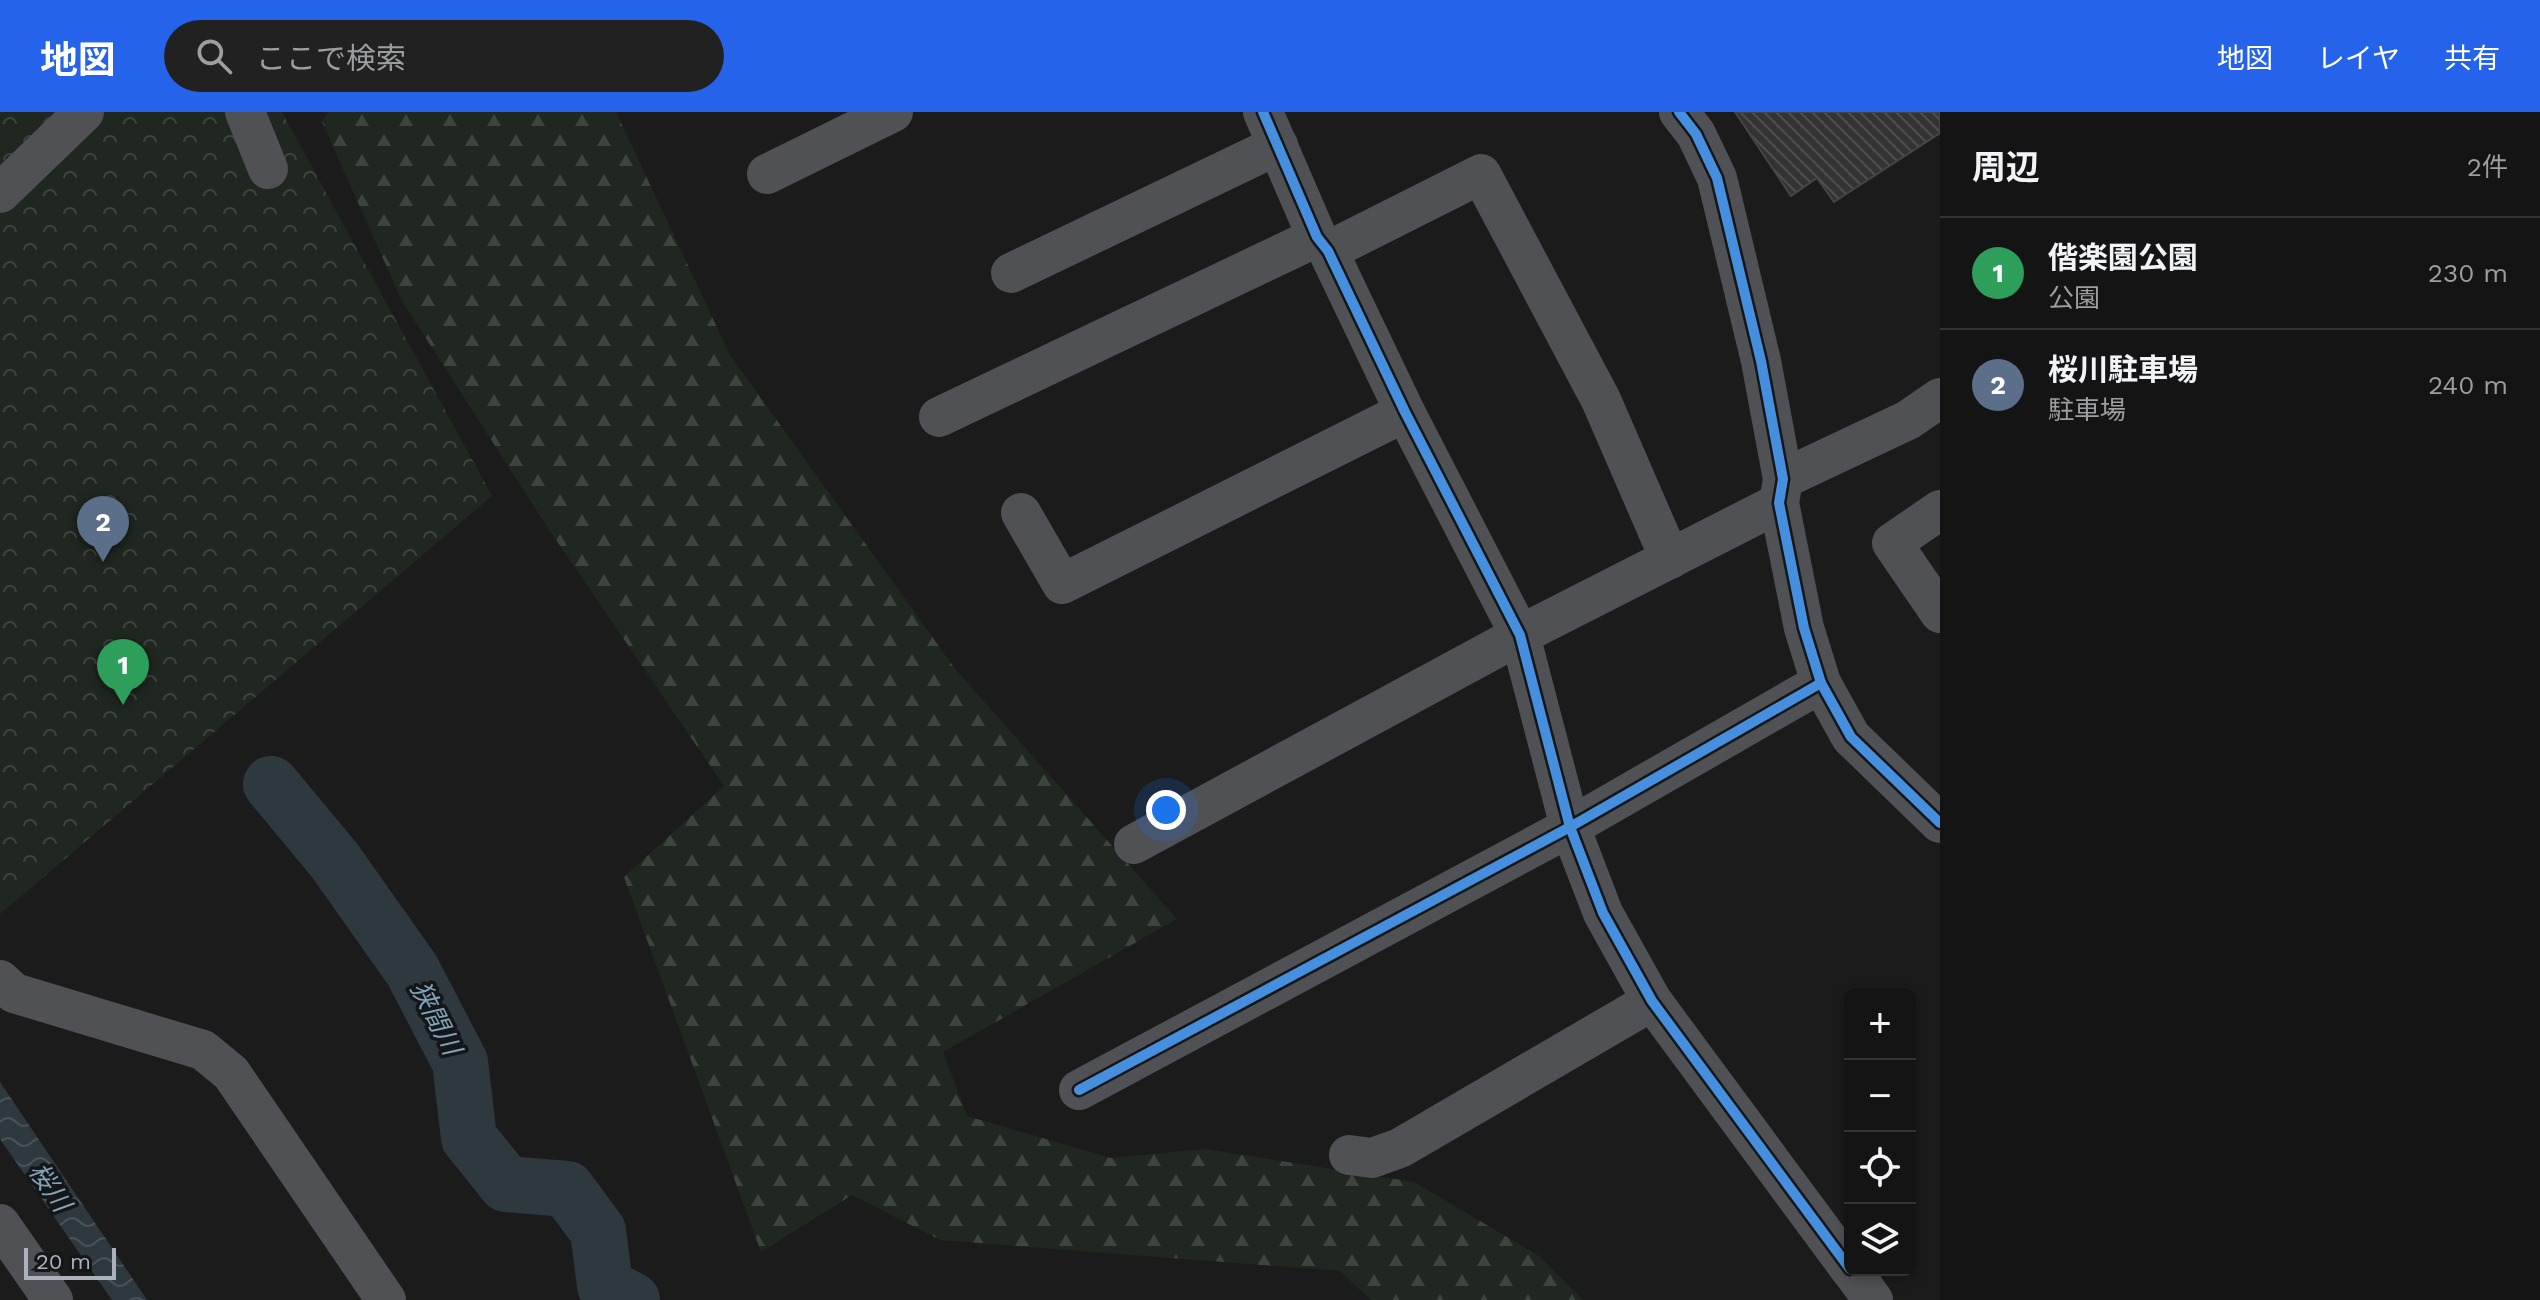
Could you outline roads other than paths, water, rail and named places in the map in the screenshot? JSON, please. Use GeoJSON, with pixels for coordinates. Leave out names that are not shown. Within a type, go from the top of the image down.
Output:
{"type":"FeatureCollection","features":[{"type":"Feature","properties":{"kind":"street"},"geometry":{"type":"LineString","coordinates":[[0,193],[84,112]]}},
{"type":"Feature","properties":{"kind":"street"},"geometry":{"type":"LineString","coordinates":[[245,112],[268,169]]}},
{"type":"Feature","properties":{"kind":"street"},"geometry":{"type":"LineString","coordinates":[[767,174],[893,112]]}},
{"type":"Feature","properties":{"kind":"street"},"geometry":{"type":"LineString","coordinates":[[1679,112],[1696,134],[1717,178],[1761,361],[1804,628],[1821,683],[1851,737],[1940,823]]}},
{"type":"Feature","properties":{"kind":"street"},"geometry":{"type":"LineString","coordinates":[[1011,273],[1271,128],[1323,244],[1405,412],[1520,635],[1570,827],[1603,913],[1652,1001],[1844,1262]]}},
{"type":"Feature","properties":{"kind":"street"},"geometry":{"type":"LineString","coordinates":[[939,417],[1481,174],[1601,400],[1670,559]]}},
{"type":"Feature","properties":{"kind":"street"},"geometry":{"type":"LineString","coordinates":[[1134,844],[1520,635],[1670,559],[1781,491],[1908,420],[1940,398]]}},
{"type":"Feature","properties":{"kind":"street"},"geometry":{"type":"LineString","coordinates":[[1021,513],[1062,584],[1405,412]]}},
{"type":"Feature","properties":{"kind":"street"},"geometry":{"type":"LineString","coordinates":[[1940,510],[1892,543],[1940,613]]}},
{"type":"Feature","properties":{"kind":"street"},"geometry":{"type":"LineString","coordinates":[[1079,1090],[1570,827],[1821,683]]}},
{"type":"Feature","properties":{"kind":"street"},"geometry":{"type":"LineString","coordinates":[[0,980],[14,993],[203,1050],[231,1073],[386,1300]]}},
{"type":"Feature","properties":{"kind":"street"},"geometry":{"type":"LineString","coordinates":[[1349,1155],[1372,1158],[1400,1148],[1652,1001]]}},
{"type":"Feature","properties":{"kind":"street"},"geometry":{"type":"LineString","coordinates":[[0,1224],[53,1300]]}},
{"type":"Feature","properties":{"kind":"street"},"geometry":{"type":"LineString","coordinates":[[1855,1276],[1873,1300]]}},
{"type":"Feature","properties":{"kind":"water","name":"桜川"},"geometry":{"type":"Polygon","coordinates":[[[0,1082],[147,1300],[112,1300],[0,1139],[0,1082]]]}},
{"type":"Feature","properties":{"kind":"waterway","name":"狭間川"},"geometry":{"type":"LineString","coordinates":[[271,784],[335,861],[412,970],[460,1062],[469,1138],[506,1184],[567,1189],[598,1231],[605,1286],[632,1300]]}},
{"type":"Feature","properties":{"kind":"place","name":"桜川駐車場"},"geometry":{"type":"Point","coordinates":[103,562]}},
{"type":"Feature","properties":{"kind":"place","name":"偕楽園公園"},"geometry":{"type":"Point","coordinates":[123,705]}}]}
